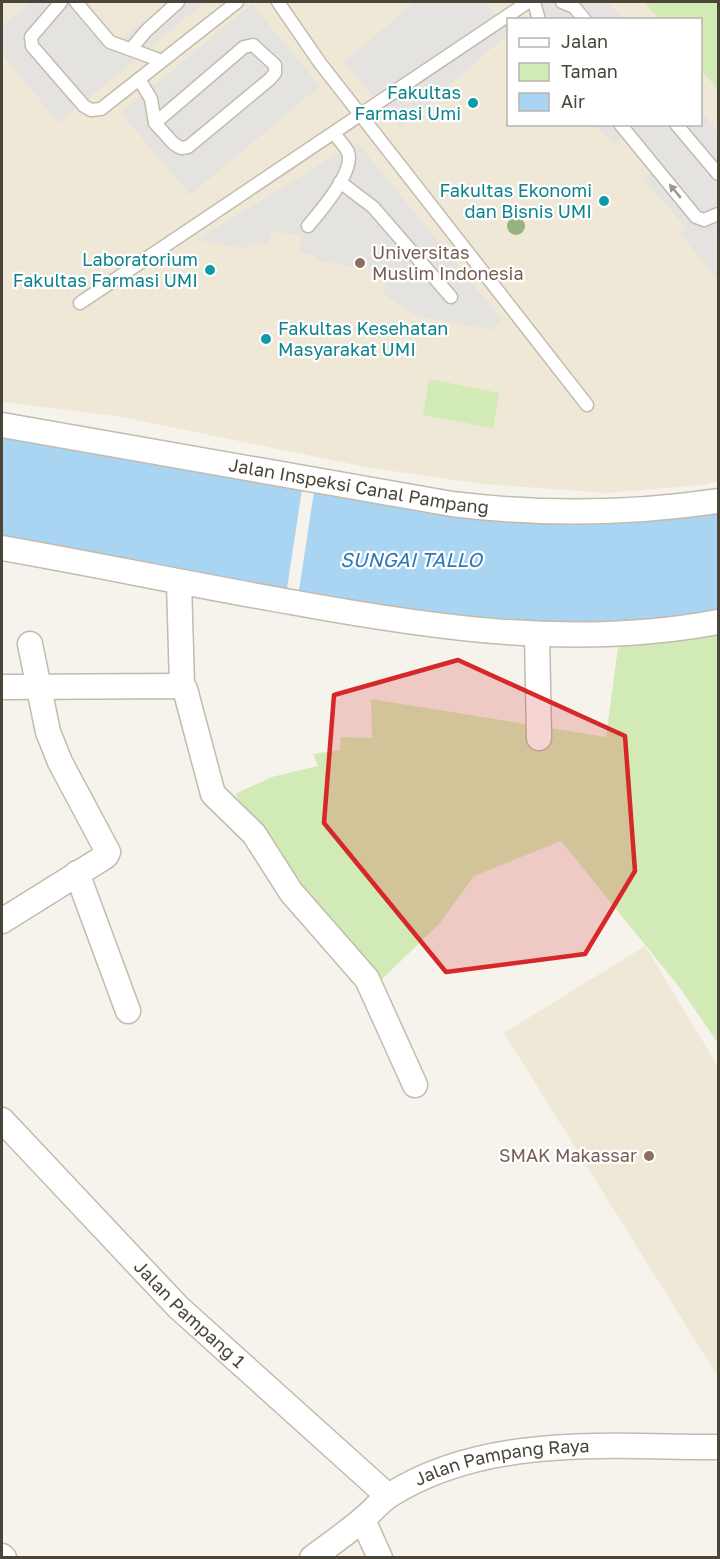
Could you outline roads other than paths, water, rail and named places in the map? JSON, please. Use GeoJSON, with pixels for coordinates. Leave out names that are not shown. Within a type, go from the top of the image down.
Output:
{"type":"FeatureCollection","features":[{"type":"Feature","properties":{"kind":"street","name":"Jalan Inspeksi Canal Pampang"},"geometry":{"type":"LineString","coordinates":[[2,425],[452,504],[504,510],[570,512],[685,506],[718,501]]}},
{"type":"Feature","properties":{"kind":"street"},"geometry":{"type":"LineString","coordinates":[[2,548],[406,624],[537,634],[587,635],[718,622]]}},
{"type":"Feature","properties":{"kind":"street"},"geometry":{"type":"LineString","coordinates":[[179,582],[182,686]]}},
{"type":"Feature","properties":{"kind":"street"},"geometry":{"type":"LineString","coordinates":[[537,634],[539,738]]}},
{"type":"Feature","properties":{"kind":"street"},"geometry":{"type":"LineString","coordinates":[[2,921],[106,856],[108,850],[56,752],[48,732],[30,644]]}},
{"type":"Feature","properties":{"kind":"street"},"geometry":{"type":"LineString","coordinates":[[2,687],[182,686],[189,692],[213,794],[254,834],[291,892],[368,979],[415,1085]]}},
{"type":"Feature","properties":{"kind":"street"},"geometry":{"type":"LineString","coordinates":[[77,873],[128,1011]]}},
{"type":"Feature","properties":{"kind":"street","name":"Jalan Pampang 1"},"geometry":{"type":"LineString","coordinates":[[2,1120],[178,1307],[388,1496]]}},
{"type":"Feature","properties":{"kind":"street","name":"Jalan Pampang Raya"},"geometry":{"type":"LineString","coordinates":[[312,1557],[363,1520],[388,1496],[425,1476],[462,1462],[504,1453],[568,1448],[718,1447]]}},
{"type":"Feature","properties":{"kind":"street"},"geometry":{"type":"LineString","coordinates":[[363,1520],[380,1557]]}},
{"type":"Feature","properties":{"kind":"lane"},"geometry":{"type":"LineString","coordinates":[[61,2],[36,29],[31,37],[32,46],[84,106],[91,110],[101,109],[237,2]]}},
{"type":"Feature","properties":{"kind":"lane"},"geometry":{"type":"LineString","coordinates":[[76,2],[110,42],[162,61]]}},
{"type":"Feature","properties":{"kind":"lane"},"geometry":{"type":"LineString","coordinates":[[131,49],[146,31],[178,2]]}},
{"type":"Feature","properties":{"kind":"lane"},"geometry":{"type":"LineString","coordinates":[[278,2],[360,116],[587,405]]}},
{"type":"Feature","properties":{"kind":"lane"},"geometry":{"type":"LineString","coordinates":[[80,303],[528,2]]}},
{"type":"Feature","properties":{"kind":"lane"},"geometry":{"type":"LineString","coordinates":[[534,2],[538,18]]}},
{"type":"Feature","properties":{"kind":"lane"},"geometry":{"type":"LineString","coordinates":[[562,2],[574,7],[583,18]]}},
{"type":"Feature","properties":{"kind":"lane"},"geometry":{"type":"LineString","coordinates":[[139,79],[151,99],[155,123],[174,144],[181,148],[188,147],[270,79],[275,73],[275,65],[261,49],[253,45],[244,47],[155,123]]}},
{"type":"Feature","properties":{"kind":"lane"},"geometry":{"type":"LineString","coordinates":[[622,126],[696,217],[704,220],[718,214]]}},
{"type":"Feature","properties":{"kind":"lane"},"geometry":{"type":"LineString","coordinates":[[678,126],[718,174]]}},
{"type":"Feature","properties":{"kind":"lane"},"geometry":{"type":"LineString","coordinates":[[308,226],[340,182],[347,166],[348,154],[334,133]]}},
{"type":"Feature","properties":{"kind":"lane"},"geometry":{"type":"LineString","coordinates":[[340,182],[373,207],[451,297]]}},
{"type":"Feature","properties":{"kind":"water","name":"SUNGAI TALLO"},"geometry":{"type":"Polygon","coordinates":[[[2,435],[323,488],[718,511],[718,613],[635,624],[465,621],[2,542],[2,435]]]}},
{"type":"Feature","properties":{"kind":"place","name":"Fakultas Farmasi Umi"},"geometry":{"type":"Point","coordinates":[473,103]}},
{"type":"Feature","properties":{"kind":"place","name":"Fakultas Ekonomi dan Bisnis UMI"},"geometry":{"type":"Point","coordinates":[604,201]}},
{"type":"Feature","properties":{"kind":"place","name":"Universitas Muslim Indonesia"},"geometry":{"type":"Point","coordinates":[360,263]}},
{"type":"Feature","properties":{"kind":"place","name":"Laboratorium Fakultas Farmasi UMI"},"geometry":{"type":"Point","coordinates":[210,270]}},
{"type":"Feature","properties":{"kind":"place","name":"Fakultas Kesehatan Masyarakat UMI"},"geometry":{"type":"Point","coordinates":[266,339]}},
{"type":"Feature","properties":{"kind":"place","name":"SMAK Makassar"},"geometry":{"type":"Point","coordinates":[649,1156]}}]}
